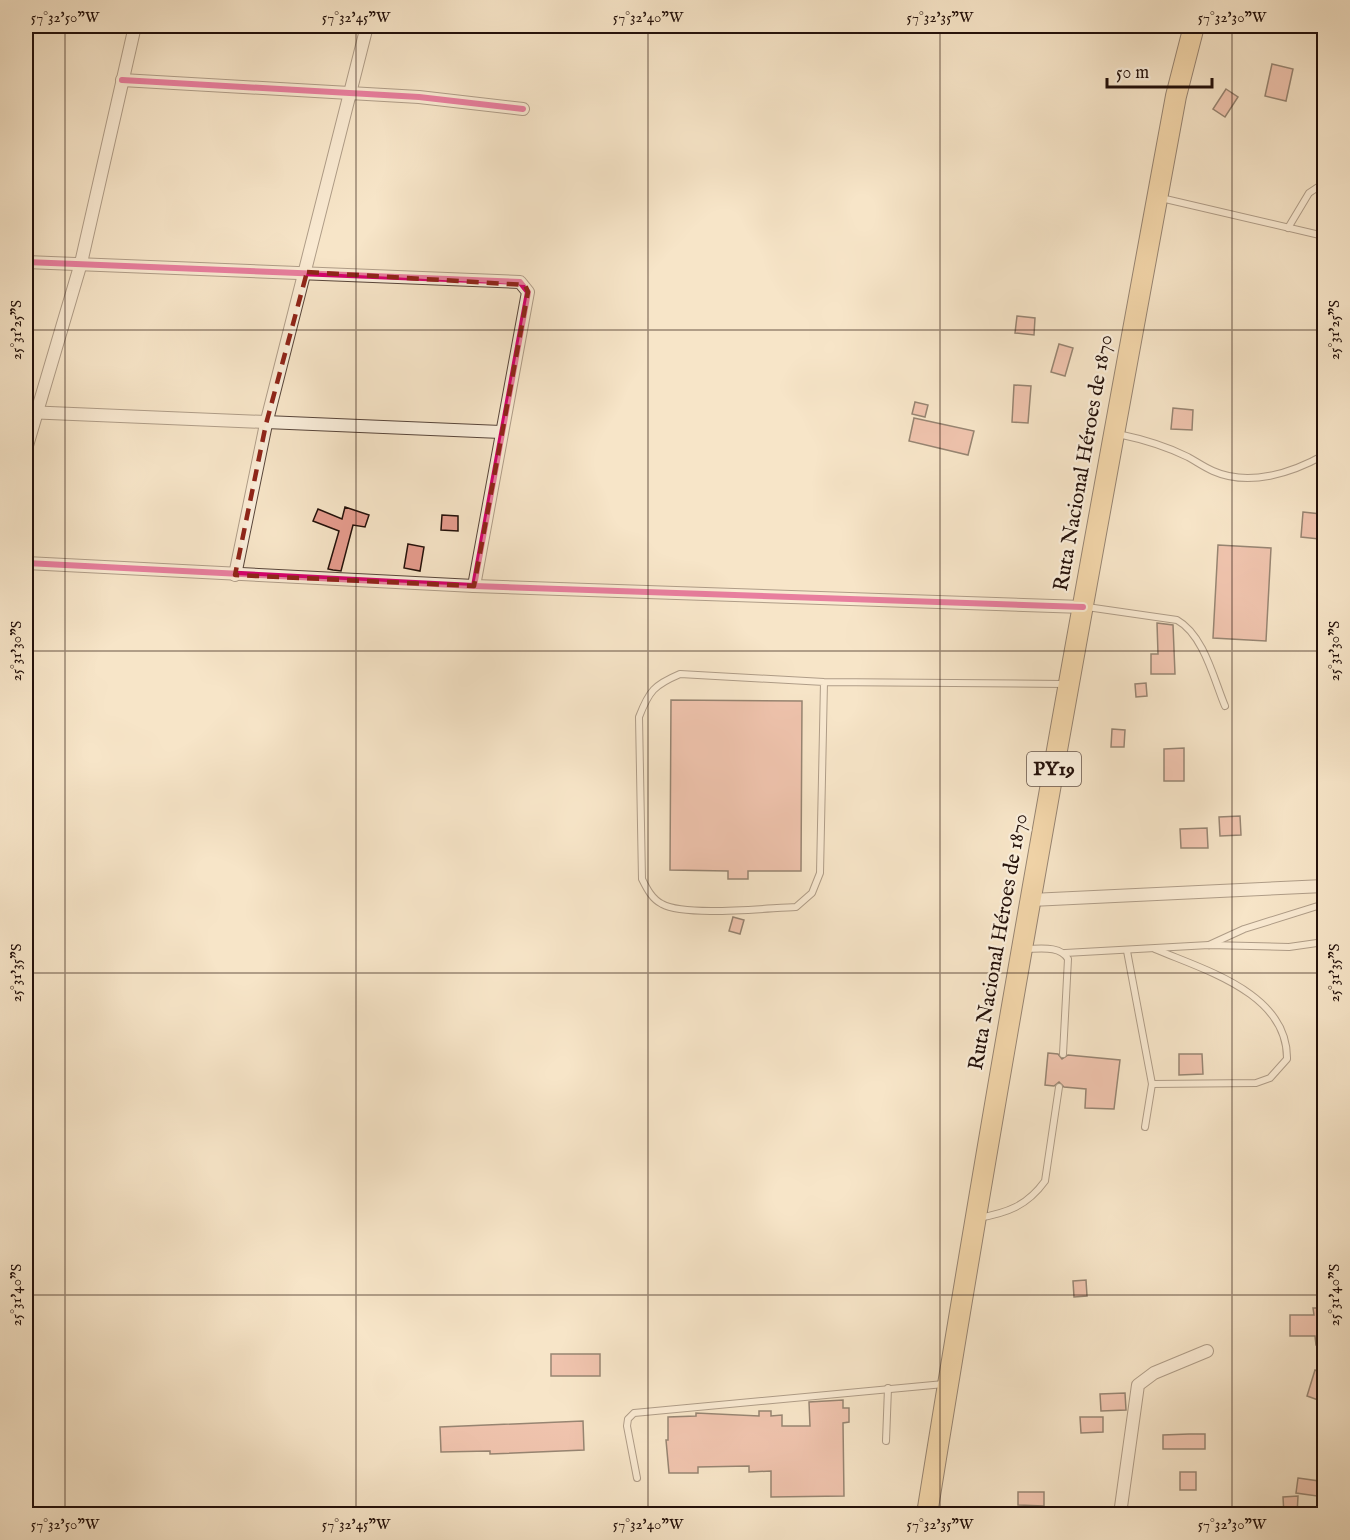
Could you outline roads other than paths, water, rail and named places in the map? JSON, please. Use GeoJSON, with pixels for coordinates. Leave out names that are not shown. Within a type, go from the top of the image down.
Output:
{"type":"FeatureCollection","features":[{"type":"Feature","properties":{"kind":"highway","name":"Ruta Nacional Héroes de 1870"},"geometry":{"type":"LineString","coordinates":[[927,1515],[974,1219],[1069,684],[1176,96],[1194,26]]}},
{"type":"Feature","properties":{"kind":"street"},"geometry":{"type":"LineString","coordinates":[[26,449],[31,412],[81,263],[135,26]]}},
{"type":"Feature","properties":{"kind":"street"},"geometry":{"type":"LineString","coordinates":[[235,575],[266,424],[307,272],[367,26]]}},
{"type":"Feature","properties":{"kind":"street"},"geometry":{"type":"LineString","coordinates":[[122,80],[349,95],[418,97],[523,109]]}},
{"type":"Feature","properties":{"kind":"street"},"geometry":{"type":"LineString","coordinates":[[26,262],[307,272],[520,282],[525,285],[528,292],[474,586]]}},
{"type":"Feature","properties":{"kind":"street"},"geometry":{"type":"LineString","coordinates":[[31,412],[266,424],[501,432]]}},
{"type":"Feature","properties":{"kind":"street"},"geometry":{"type":"LineString","coordinates":[[26,563],[474,586],[1083,607]]}},
{"type":"Feature","properties":{"kind":"street"},"geometry":{"type":"LineString","coordinates":[[1031,900],[1324,886]]}},
{"type":"Feature","properties":{"kind":"street"},"geometry":{"type":"LineString","coordinates":[[1120,1515],[1138,1385],[1154,1373],[1207,1351]]}},
{"type":"Feature","properties":{"kind":"lane"},"geometry":{"type":"LineString","coordinates":[[1288,228],[1309,193],[1324,183]]}},
{"type":"Feature","properties":{"kind":"lane"},"geometry":{"type":"LineString","coordinates":[[1158,197],[1324,236]]}},
{"type":"Feature","properties":{"kind":"lane"},"geometry":{"type":"LineString","coordinates":[[1114,434],[1168,448],[1214,472],[1232,476],[1264,476],[1284,473],[1302,467],[1324,455]]}},
{"type":"Feature","properties":{"kind":"lane"},"geometry":{"type":"LineString","coordinates":[[1083,607],[1177,620],[1184,624],[1201,650],[1225,706]]}},
{"type":"Feature","properties":{"kind":"lane"},"geometry":{"type":"LineString","coordinates":[[824,682],[820,873],[812,893],[796,907],[681,910],[662,904],[649,894],[642,879],[639,717],[647,697],[659,682],[680,674],[824,682],[1069,684]]}},
{"type":"Feature","properties":{"kind":"lane"},"geometry":{"type":"LineString","coordinates":[[1209,945],[1244,929],[1324,904]]}},
{"type":"Feature","properties":{"kind":"lane"},"geometry":{"type":"LineString","coordinates":[[1023,949],[1058,950],[1065,953],[1209,945],[1289,947],[1324,942]]}},
{"type":"Feature","properties":{"kind":"lane"},"geometry":{"type":"LineString","coordinates":[[1152,1084],[1256,1083],[1270,1078],[1287,1059],[1287,1045],[1280,1027],[1262,1003],[1242,988],[1155,949]]}},
{"type":"Feature","properties":{"kind":"lane"},"geometry":{"type":"LineString","coordinates":[[1127,951],[1152,1084],[1145,1127]]}},
{"type":"Feature","properties":{"kind":"lane"},"geometry":{"type":"LineString","coordinates":[[1063,1054],[1069,968],[1065,953]]}},
{"type":"Feature","properties":{"kind":"lane"},"geometry":{"type":"LineString","coordinates":[[974,1219],[1014,1210],[1036,1194],[1045,1181],[1059,1087]]}},
{"type":"Feature","properties":{"kind":"lane"},"geometry":{"type":"LineString","coordinates":[[637,1478],[627,1426],[628,1419],[634,1413],[948,1384]]}},
{"type":"Feature","properties":{"kind":"lane"},"geometry":{"type":"LineString","coordinates":[[886,1441],[888,1388]]}}]}
